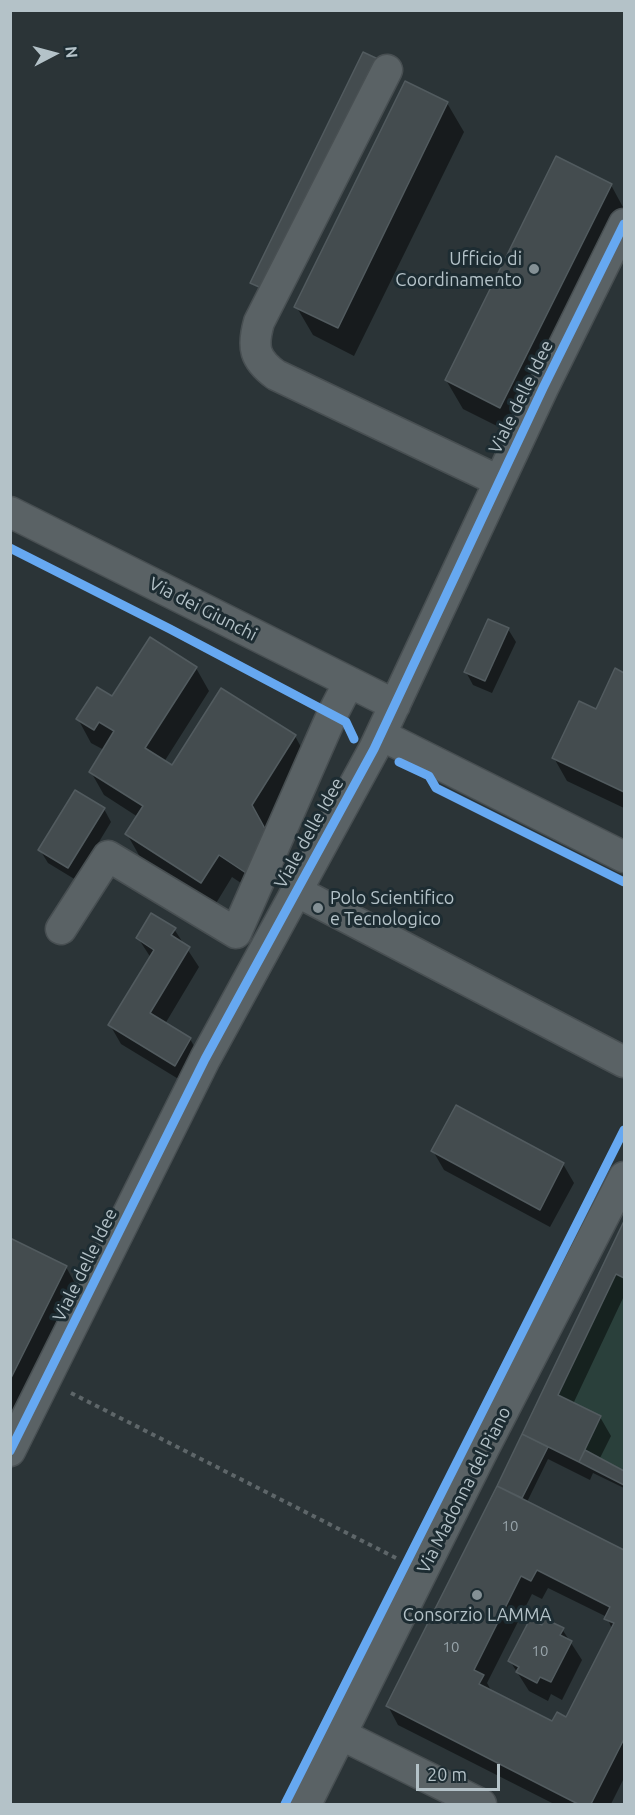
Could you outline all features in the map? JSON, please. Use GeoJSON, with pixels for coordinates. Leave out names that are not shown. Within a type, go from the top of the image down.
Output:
{"type":"FeatureCollection","features":[{"type":"Feature","properties":{"kind":"street"},"geometry":{"type":"LineString","coordinates":[[387,70],[259,322],[254,338],[256,353],[263,365],[276,375],[499,481]]}},
{"type":"Feature","properties":{"kind":"street","name":"Viale delle Idee"},"geometry":{"type":"LineString","coordinates":[[10,1451],[205,1059],[381,735],[543,388],[624,224]]}},
{"type":"Feature","properties":{"kind":"street","name":"Via dei Giunchi"},"geometry":{"type":"LineString","coordinates":[[10,512],[395,705]]}},
{"type":"Feature","properties":{"kind":"street"},"geometry":{"type":"LineString","coordinates":[[61,929],[108,856],[236,933],[332,715],[349,682]]}},
{"type":"Feature","properties":{"kind":"street"},"geometry":{"type":"LineString","coordinates":[[381,735],[624,857]]}},
{"type":"Feature","properties":{"kind":"street"},"geometry":{"type":"LineString","coordinates":[[296,891],[624,1062]]}},
{"type":"Feature","properties":{"kind":"street","name":"Via Madonna del Piano"},"geometry":{"type":"LineString","coordinates":[[306,1804],[484,1448],[624,1177]]}},
{"type":"Feature","properties":{"kind":"street"},"geometry":{"type":"LineString","coordinates":[[342,1735],[481,1804]]}},
{"type":"Feature","properties":{"kind":"path"},"geometry":{"type":"LineString","coordinates":[[62,1389],[406,1563]]}},
{"type":"Feature","properties":{"kind":"green space"},"geometry":{"type":"Polygon","coordinates":[[[616,1274],[624,1278],[624,1471],[585,1450],[601,1416],[558,1395],[616,1274]]]}},
{"type":"Feature","properties":{"kind":"building"},"geometry":{"type":"Polygon","coordinates":[[[363,52],[378,59],[266,290],[250,283],[363,52]]]}},
{"type":"Feature","properties":{"kind":"building","name":"Ufficio di Coordinamento"},"geometry":{"type":"Polygon","coordinates":[[[405,81],[448,102],[338,328],[294,307],[405,81]]]}},
{"type":"Feature","properties":{"kind":"building","name":"Ufficio di Coordinamento"},"geometry":{"type":"Polygon","coordinates":[[[556,156],[612,184],[500,408],[445,380],[556,156]]]}},
{"type":"Feature","properties":{"kind":"building"},"geometry":{"type":"Polygon","coordinates":[[[488,619],[509,628],[485,681],[464,672],[488,619]]]}},
{"type":"Feature","properties":{"kind":"building"},"geometry":{"type":"Polygon","coordinates":[[[150,637],[197,667],[145,748],[172,765],[221,688],[296,735],[252,805],[269,836],[246,873],[219,855],[201,883],[125,834],[143,806],[89,772],[114,731],[99,722],[94,730],[76,719],[97,687],[112,696],[150,637]]]}},
{"type":"Feature","properties":{"kind":"building"},"geometry":{"type":"Polygon","coordinates":[[[615,668],[624,673],[624,792],[552,758],[579,701],[596,709],[615,668]]]}},
{"type":"Feature","properties":{"kind":"building"},"geometry":{"type":"Polygon","coordinates":[[[75,790],[105,808],[68,868],[38,850],[75,790]]]}},
{"type":"Feature","properties":{"kind":"building"},"geometry":{"type":"Polygon","coordinates":[[[151,913],[176,928],[171,935],[190,947],[150,1013],[191,1038],[175,1066],[108,1025],[154,950],[136,938],[151,913]]]}},
{"type":"Feature","properties":{"kind":"building"},"geometry":{"type":"Polygon","coordinates":[[[456,1105],[564,1163],[540,1210],[431,1151],[456,1105]]]}},
{"type":"Feature","properties":{"kind":"building"},"geometry":{"type":"Polygon","coordinates":[[[624,1221],[624,1278],[616,1274],[558,1395],[601,1416],[579,1462],[522,1434],[624,1221]]]}},
{"type":"Feature","properties":{"kind":"building"},"geometry":{"type":"Polygon","coordinates":[[[10,1238],[67,1266],[10,1380],[10,1238]]]}},
{"type":"Feature","properties":{"kind":"building"},"geometry":{"type":"Polygon","coordinates":[[[522,1434],[548,1447],[522,1498],[497,1486],[522,1434]]]}},
{"type":"Feature","properties":{"kind":"building"},"geometry":{"type":"Polygon","coordinates":[[[585,1450],[624,1471],[624,1485],[579,1462],[585,1450]]]}},
{"type":"Feature","properties":{"kind":"building"},"geometry":{"type":"Polygon","coordinates":[[[497,1486],[624,1550],[624,1739],[591,1804],[578,1804],[386,1706],[497,1486]],[[537,1570],[531,1581],[521,1576],[474,1670],[484,1675],[479,1684],[552,1721],[557,1712],[566,1717],[614,1623],[604,1619],[610,1607],[537,1570]]]}},
{"type":"Feature","properties":{"kind":"building"},"geometry":{"type":"Polygon","coordinates":[[[530,1619],[542,1625],[545,1619],[564,1628],[560,1635],[572,1641],[551,1682],[540,1677],[537,1683],[516,1672],[519,1667],[508,1661],[530,1619]]]}},
{"type":"Feature","properties":{"kind":"cycle path"},"geometry":{"type":"LineString","coordinates":[[10,1451],[205,1059],[374,749],[543,388],[624,224]]}},
{"type":"Feature","properties":{"kind":"cycle path"},"geometry":{"type":"LineString","coordinates":[[10,548],[346,722],[354,739]]}},
{"type":"Feature","properties":{"kind":"cycle path"},"geometry":{"type":"LineString","coordinates":[[399,762],[429,776],[436,788],[624,882]]}},
{"type":"Feature","properties":{"kind":"cycle path"},"geometry":{"type":"LineString","coordinates":[[285,1804],[624,1130]]}},
{"type":"Feature","properties":{"kind":"place","name":"Ufficio di Coordinamento"},"geometry":{"type":"Point","coordinates":[534,269]}},
{"type":"Feature","properties":{"kind":"place","name":"Polo Scientifico e Tecnologico"},"geometry":{"type":"Point","coordinates":[318,908]}},
{"type":"Feature","properties":{"kind":"place","name":"Consorzio LAMMA"},"geometry":{"type":"Point","coordinates":[477,1595]}}]}
